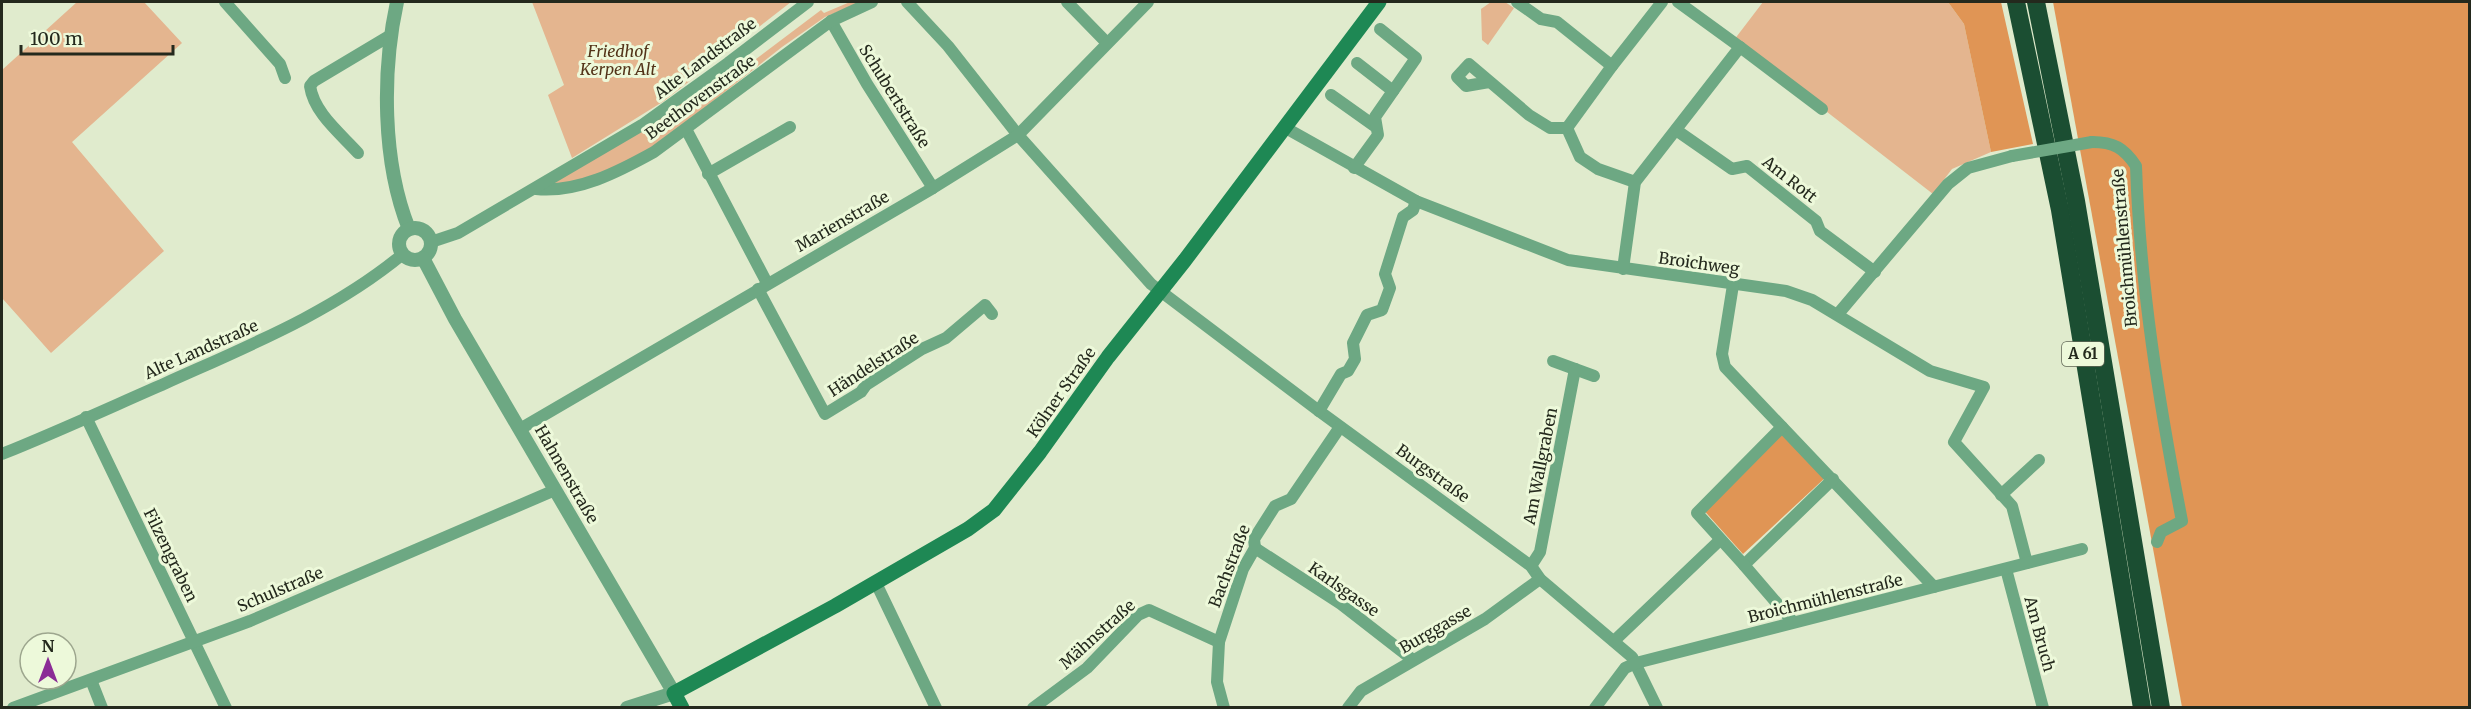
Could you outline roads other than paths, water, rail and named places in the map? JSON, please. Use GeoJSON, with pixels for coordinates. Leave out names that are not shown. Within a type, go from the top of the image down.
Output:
{"type":"FeatureCollection","features":[{"type":"Feature","properties":{"kind":"highway","name":"A 61"},"geometry":{"type":"LineString","coordinates":[[2016,2],[2060,210],[2142,708]]}},
{"type":"Feature","properties":{"kind":"highway","name":"A 61"},"geometry":{"type":"LineString","coordinates":[[2036,2],[2076,201],[2161,708]]}},
{"type":"Feature","properties":{"kind":"main road","name":"Kölner Straße"},"geometry":{"type":"LineString","coordinates":[[674,693],[876,583],[968,529],[994,510],[1379,2]]}},
{"type":"Feature","properties":{"kind":"main road","name":"Hahnenstraße"},"geometry":{"type":"LineString","coordinates":[[674,693],[682,708]]}},
{"type":"Feature","properties":{"kind":"street"},"geometry":{"type":"LineString","coordinates":[[225,2],[280,64],[285,78]]}},
{"type":"Feature","properties":{"kind":"street"},"geometry":{"type":"LineString","coordinates":[[397,2],[391,35],[387,90],[391,156],[400,205],[409,229]]}},
{"type":"Feature","properties":{"kind":"street","name":"Alte Landstraße"},"geometry":{"type":"LineString","coordinates":[[431,242],[458,233],[651,119],[808,2]]}},
{"type":"Feature","properties":{"kind":"street","name":"Beethovenstraße"},"geometry":{"type":"LineString","coordinates":[[536,189],[568,189],[622,170],[654,152],[831,21],[872,2]]}},
{"type":"Feature","properties":{"kind":"street"},"geometry":{"type":"LineString","coordinates":[[907,2],[948,46],[1018,135],[1151,284],[1161,290]]}},
{"type":"Feature","properties":{"kind":"street"},"geometry":{"type":"LineString","coordinates":[[1067,2],[1107,43]]}},
{"type":"Feature","properties":{"kind":"street","name":"Marienstraße"},"geometry":{"type":"LineString","coordinates":[[520,429],[933,188],[1018,135],[1148,2]]}},
{"type":"Feature","properties":{"kind":"street"},"geometry":{"type":"LineString","coordinates":[[1517,2],[1541,19],[1557,22],[1612,66]]}},
{"type":"Feature","properties":{"kind":"street"},"geometry":{"type":"LineString","coordinates":[[1566,128],[1662,2]]}},
{"type":"Feature","properties":{"kind":"street"},"geometry":{"type":"LineString","coordinates":[[1678,2],[1822,109]]}},
{"type":"Feature","properties":{"kind":"street","name":"Schubertstraße"},"geometry":{"type":"LineString","coordinates":[[831,21],[867,84],[933,188]]}},
{"type":"Feature","properties":{"kind":"street"},"geometry":{"type":"LineString","coordinates":[[1354,168],[1378,135],[1375,117],[1416,58],[1380,29]]}},
{"type":"Feature","properties":{"kind":"street"},"geometry":{"type":"LineString","coordinates":[[358,153],[321,112],[312,99],[310,86],[314,81],[391,35]]}},
{"type":"Feature","properties":{"kind":"street"},"geometry":{"type":"LineString","coordinates":[[1623,269],[1635,182],[1740,47]]}},
{"type":"Feature","properties":{"kind":"street"},"geometry":{"type":"LineString","coordinates":[[1356,63],[1393,91]]}},
{"type":"Feature","properties":{"kind":"street"},"geometry":{"type":"LineString","coordinates":[[1489,82],[1550,128],[1566,128]]}},
{"type":"Feature","properties":{"kind":"street"},"geometry":{"type":"LineString","coordinates":[[1331,95],[1376,127]]}},
{"type":"Feature","properties":{"kind":"street"},"geometry":{"type":"LineString","coordinates":[[708,174],[790,127]]}},
{"type":"Feature","properties":{"kind":"street","name":"Broichweg"},"geometry":{"type":"LineString","coordinates":[[1284,127],[1416,201],[1568,260],[1786,291],[1812,300],[1838,314],[1930,371],[1984,387],[1954,442],[2012,506],[2027,563]]}},
{"type":"Feature","properties":{"kind":"street"},"geometry":{"type":"LineString","coordinates":[[1566,128],[1580,157],[1598,170],[1635,182]]}},
{"type":"Feature","properties":{"kind":"street"},"geometry":{"type":"LineString","coordinates":[[686,129],[762,286]]}},
{"type":"Feature","properties":{"kind":"street","name":"Am Rott"},"geometry":{"type":"LineString","coordinates":[[1676,130],[1732,169],[1747,166],[1816,221],[1820,231],[1875,272]]}},
{"type":"Feature","properties":{"kind":"street","name":"Broichmühlenstraße"},"geometry":{"type":"LineString","coordinates":[[1838,314],[1948,184],[1968,168],[2012,156],[2092,142],[2118,145],[2127,152],[2136,166],[2137,210],[2147,319],[2162,421],[2182,521],[2161,532],[2157,542]]}},
{"type":"Feature","properties":{"kind":"street"},"geometry":{"type":"LineString","coordinates":[[1319,411],[1341,374],[1348,371],[1355,359],[1353,343],[1367,315],[1382,310],[1390,288],[1385,274],[1403,217],[1413,210],[1416,201]]}},
{"type":"Feature","properties":{"kind":"street"},"geometry":{"type":"LineString","coordinates":[[409,229],[423,230],[431,242],[430,251],[423,258],[414,260],[403,254],[400,240],[409,229]]}},
{"type":"Feature","properties":{"kind":"street","name":"Alte Landstraße"},"geometry":{"type":"LineString","coordinates":[[2,454],[51,435],[86,417],[277,334],[345,296],[403,254]]}},
{"type":"Feature","properties":{"kind":"street","name":"Hahnenstraße"},"geometry":{"type":"LineString","coordinates":[[423,258],[455,319],[674,693]]}},
{"type":"Feature","properties":{"kind":"street"},"geometry":{"type":"LineString","coordinates":[[1734,285],[1722,354],[1725,367],[1934,587]]}},
{"type":"Feature","properties":{"kind":"street","name":"Händelstraße"},"geometry":{"type":"LineString","coordinates":[[762,286],[825,414],[922,349],[946,338],[985,305],[992,314]]}},
{"type":"Feature","properties":{"kind":"street","name":"Burgstraße"},"geometry":{"type":"LineString","coordinates":[[1161,290],[1340,427],[1531,566],[1540,579],[1614,641],[1636,663],[1640,676],[1657,708]]}},
{"type":"Feature","properties":{"kind":"street"},"geometry":{"type":"LineString","coordinates":[[1553,361],[1594,376]]}},
{"type":"Feature","properties":{"kind":"street","name":"Am Wallgraben"},"geometry":{"type":"LineString","coordinates":[[1531,566],[1540,552],[1575,369]]}},
{"type":"Feature","properties":{"kind":"street","name":"Filzengraben"},"geometry":{"type":"LineString","coordinates":[[86,417],[226,708]]}},
{"type":"Feature","properties":{"kind":"street","name":"Bachstraße"},"geometry":{"type":"LineString","coordinates":[[1224,708],[1217,682],[1219,642],[1243,569],[1255,548],[1254,539],[1275,506],[1291,499],[1340,427]]}},
{"type":"Feature","properties":{"kind":"street"},"geometry":{"type":"LineString","coordinates":[[1782,427],[1697,513],[1793,622]]}},
{"type":"Feature","properties":{"kind":"street"},"geometry":{"type":"LineString","coordinates":[[2001,495],[2040,460]]}},
{"type":"Feature","properties":{"kind":"street"},"geometry":{"type":"LineString","coordinates":[[1744,566],[1833,479]]}},
{"type":"Feature","properties":{"kind":"street","name":"Schulstraße"},"geometry":{"type":"LineString","coordinates":[[13,708],[250,621],[555,490]]}},
{"type":"Feature","properties":{"kind":"street"},"geometry":{"type":"LineString","coordinates":[[1614,641],[1720,540]]}},
{"type":"Feature","properties":{"kind":"street","name":"Karlsgasse"},"geometry":{"type":"LineString","coordinates":[[1255,548],[1341,604],[1413,660]]}},
{"type":"Feature","properties":{"kind":"street","name":"Broichmühlenstraße"},"geometry":{"type":"LineString","coordinates":[[1595,708],[1625,668],[1636,663],[2082,549]]}},
{"type":"Feature","properties":{"kind":"street","name":"Am Bruch"},"geometry":{"type":"LineString","coordinates":[[2006,569],[2043,708]]}},
{"type":"Feature","properties":{"kind":"street","name":"Burggasse"},"geometry":{"type":"LineString","coordinates":[[1347,708],[1361,691],[1485,619],[1540,579]]}},
{"type":"Feature","properties":{"kind":"street"},"geometry":{"type":"LineString","coordinates":[[876,583],[936,708]]}},
{"type":"Feature","properties":{"kind":"street","name":"Mähnstraße"},"geometry":{"type":"LineString","coordinates":[[1033,708],[1087,668],[1138,615],[1149,610],[1219,642]]}},
{"type":"Feature","properties":{"kind":"street"},"geometry":{"type":"LineString","coordinates":[[91,680],[102,708]]}},
{"type":"Feature","properties":{"kind":"street"},"geometry":{"type":"LineString","coordinates":[[627,708],[674,693]]}},
{"type":"Feature","properties":{"kind":"park label","name":"Friedhof Kerpen Alt"},"geometry":{"type":"Point","coordinates":[618,60]}}]}
